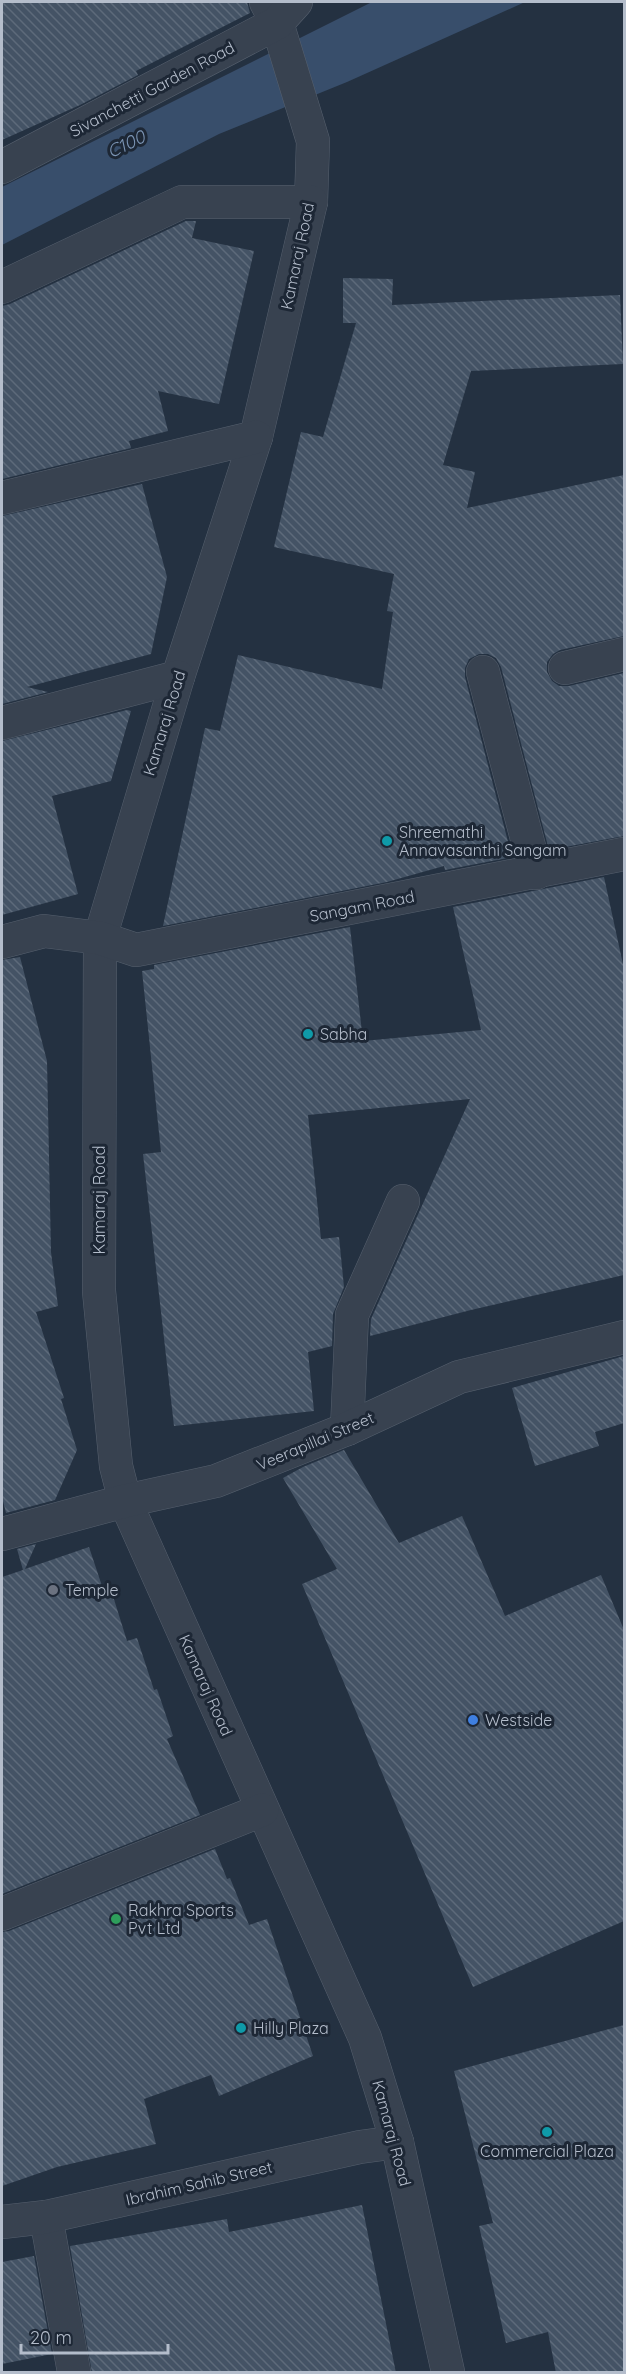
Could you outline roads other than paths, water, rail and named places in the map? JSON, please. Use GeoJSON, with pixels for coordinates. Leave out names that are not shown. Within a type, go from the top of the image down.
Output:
{"type":"FeatureCollection","features":[{"type":"Feature","properties":{"kind":"street","name":"Sivanchetti Garden Road"},"geometry":{"type":"LineString","coordinates":[[2,167],[280,9]]}},
{"type":"Feature","properties":{"kind":"street","name":"Kamaraj Road"},"geometry":{"type":"LineString","coordinates":[[280,9],[313,141],[311,202],[256,438],[178,677],[100,938],[99,1291],[116,1466],[125,1501],[365,2038],[397,2142],[448,2373]]}},
{"type":"Feature","properties":{"kind":"street"},"geometry":{"type":"LineString","coordinates":[[2,287],[182,201],[311,202]]}},
{"type":"Feature","properties":{"kind":"street"},"geometry":{"type":"LineString","coordinates":[[2,498],[256,438]]}},
{"type":"Feature","properties":{"kind":"street"},"geometry":{"type":"LineString","coordinates":[[564,668],[624,654]]}},
{"type":"Feature","properties":{"kind":"street"},"geometry":{"type":"LineString","coordinates":[[483,672],[536,873]]}},
{"type":"Feature","properties":{"kind":"street"},"geometry":{"type":"LineString","coordinates":[[2,723],[178,677]]}},
{"type":"Feature","properties":{"kind":"street","name":"Sangam Road"},"geometry":{"type":"LineString","coordinates":[[2,942],[44,931],[100,938],[136,950],[624,855]]}},
{"type":"Feature","properties":{"kind":"street"},"geometry":{"type":"LineString","coordinates":[[347,1429],[352,1316],[403,1201]]}},
{"type":"Feature","properties":{"kind":"street","name":"Veerapillai Street"},"geometry":{"type":"LineString","coordinates":[[2,1534],[125,1501],[216,1481],[347,1429],[459,1377],[624,1337]]}},
{"type":"Feature","properties":{"kind":"street"},"geometry":{"type":"LineString","coordinates":[[2,1914],[262,1810]]}},
{"type":"Feature","properties":{"kind":"street","name":"Ibrahim Sahib Street"},"geometry":{"type":"LineString","coordinates":[[2,2222],[46,2217],[360,2147],[397,2142]]}},
{"type":"Feature","properties":{"kind":"street"},"geometry":{"type":"LineString","coordinates":[[46,2217],[74,2373]]}},
{"type":"Feature","properties":{"kind":"water","name":"C100"},"geometry":{"type":"Polygon","coordinates":[[[372,2],[525,2],[347,82],[219,134],[2,245],[2,187],[372,2]]]}},
{"type":"Feature","properties":{"kind":"place","name":"Shreemathi Annavasanthi Sangam"},"geometry":{"type":"Point","coordinates":[387,841]}},
{"type":"Feature","properties":{"kind":"place","name":"Sabha"},"geometry":{"type":"Point","coordinates":[308,1034]}},
{"type":"Feature","properties":{"kind":"place","name":"Temple"},"geometry":{"type":"Point","coordinates":[53,1590]}},
{"type":"Feature","properties":{"kind":"place","name":"Westside"},"geometry":{"type":"Point","coordinates":[473,1720]}},
{"type":"Feature","properties":{"kind":"place","name":"Rakhra Sports Pvt Ltd"},"geometry":{"type":"Point","coordinates":[116,1919]}},
{"type":"Feature","properties":{"kind":"place","name":"Hilly Plaza"},"geometry":{"type":"Point","coordinates":[241,2028]}},
{"type":"Feature","properties":{"kind":"place","name":"Commercial Plaza"},"geometry":{"type":"Point","coordinates":[547,2132]}}]}
